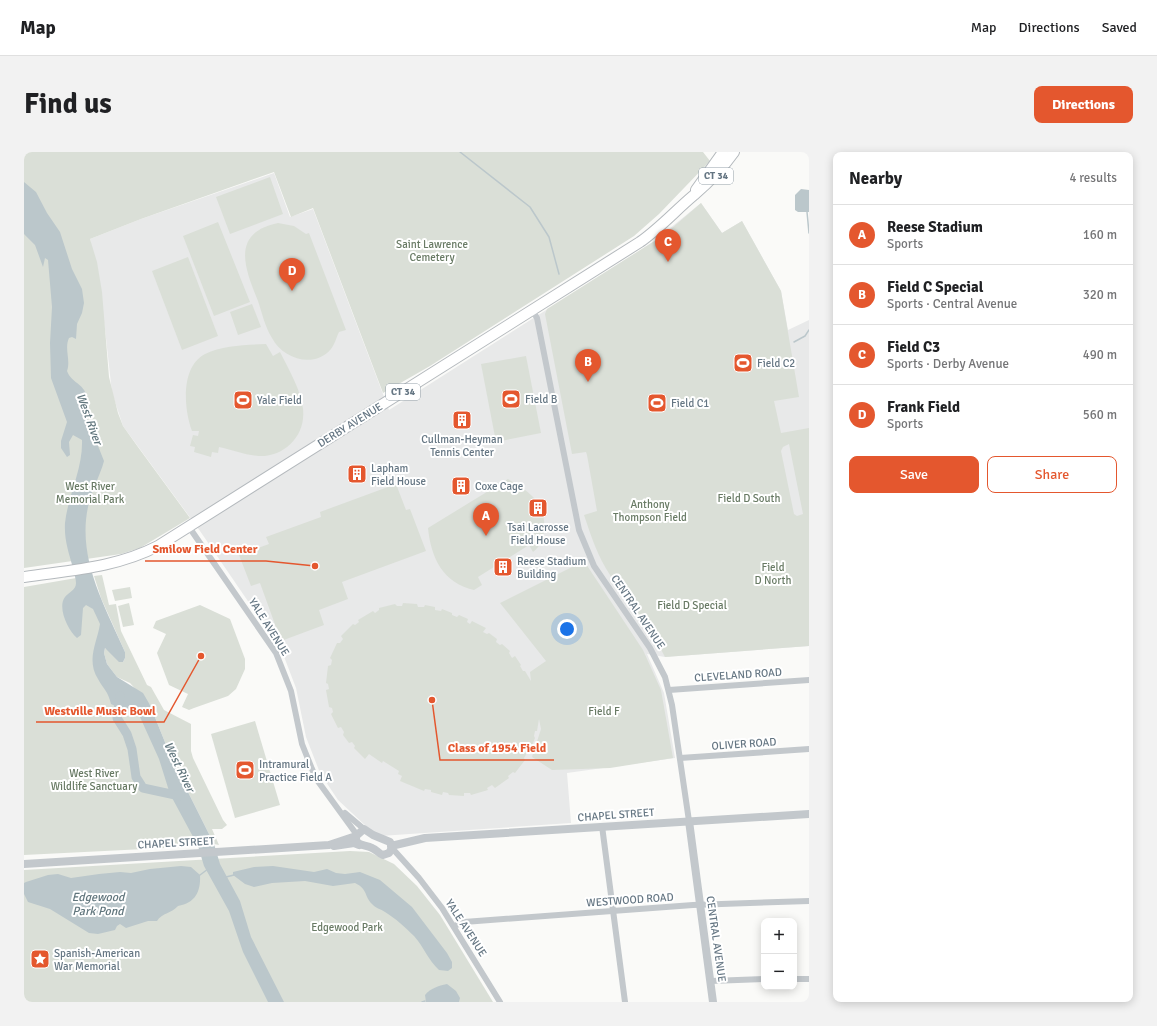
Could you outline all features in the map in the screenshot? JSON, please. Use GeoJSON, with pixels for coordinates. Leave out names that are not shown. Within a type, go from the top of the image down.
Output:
{"type":"FeatureCollection","features":[{"type":"Feature","properties":{"kind":"highway","name":"DERBY AVENUE"},"geometry":{"type":"LineString","coordinates":[[693,195],[723,152]]}},
{"type":"Feature","properties":{"kind":"highway","name":"DERBY AVENUE"},"geometry":{"type":"LineString","coordinates":[[24,577],[99,566],[137,557],[189,527],[652,233],[720,172],[734,152]]}},
{"type":"Feature","properties":{"kind":"street","name":"CENTRAL AVENUE"},"geometry":{"type":"LineString","coordinates":[[532,310],[537,318],[579,530],[588,553],[602,578],[654,654],[669,690],[714,1002]]}},
{"type":"Feature","properties":{"kind":"street","name":"YALE AVENUE"},"geometry":{"type":"LineString","coordinates":[[189,527],[276,654],[291,691],[299,732],[317,780],[342,811],[356,835]]}},
{"type":"Feature","properties":{"kind":"street","name":"CLEVELAND ROAD"},"geometry":{"type":"LineString","coordinates":[[669,690],[809,680]]}},
{"type":"Feature","properties":{"kind":"street","name":"OLIVER ROAD"},"geometry":{"type":"LineString","coordinates":[[680,758],[809,749]]}},
{"type":"Feature","properties":{"kind":"street","name":"YALE AVENUE"},"geometry":{"type":"LineString","coordinates":[[342,811],[364,829]]}},
{"type":"Feature","properties":{"kind":"street","name":"CHAPEL STREET"},"geometry":{"type":"LineString","coordinates":[[385,839],[410,837],[425,838],[809,814]]}},
{"type":"Feature","properties":{"kind":"street"},"geometry":{"type":"LineString","coordinates":[[602,826],[625,1002]]}},
{"type":"Feature","properties":{"kind":"street","name":"CHAPEL STREET"},"geometry":{"type":"LineString","coordinates":[[24,864],[329,844],[356,835],[364,829]]}},
{"type":"Feature","properties":{"kind":"street"},"geometry":{"type":"LineString","coordinates":[[356,835],[356,840],[359,844],[373,848],[380,854],[390,849],[390,842],[385,839],[377,838],[364,829]]}},
{"type":"Feature","properties":{"kind":"street","name":"CHAPEL STREET"},"geometry":{"type":"LineString","coordinates":[[390,849],[425,838]]}},
{"type":"Feature","properties":{"kind":"street","name":"CHAPEL STREET"},"geometry":{"type":"LineString","coordinates":[[329,844],[336,847],[354,843],[359,844]]}},
{"type":"Feature","properties":{"kind":"street","name":"YALE AVENUE"},"geometry":{"type":"LineString","coordinates":[[390,849],[411,869],[454,926],[500,1002]]}},
{"type":"Feature","properties":{"kind":"street","name":"WESTWOOD ROAD"},"geometry":{"type":"LineString","coordinates":[[454,926],[464,922],[613,912],[700,904],[809,901]]}},
{"type":"Feature","properties":{"kind":"street"},"geometry":{"type":"LineString","coordinates":[[797,979],[809,978]]}},
{"type":"Feature","properties":{"kind":"street"},"geometry":{"type":"LineString","coordinates":[[710,981],[761,979]]}},
{"type":"Feature","properties":{"kind":"shaded area"},"geometry":{"type":"Polygon","coordinates":[[[274,173],[290,217],[313,209],[389,410],[653,242],[701,203],[722,233],[742,221],[781,291],[788,330],[809,320],[809,646],[665,657],[647,654],[664,693],[675,758],[567,773],[571,823],[380,836],[367,827],[338,800],[320,773],[306,737],[296,688],[283,654],[200,531],[123,426],[112,393],[105,329],[90,239],[141,219],[274,173]]]}},
{"type":"Feature","properties":{"kind":"green space","name":"Saint Lawrence Cemetery"},"geometry":{"type":"Polygon","coordinates":[[[24,152],[703,152],[710,161],[659,214],[634,236],[430,366],[383,393],[313,208],[291,217],[274,172],[141,219],[90,239],[97,262],[102,292],[109,377],[118,413],[123,426],[190,518],[140,548],[121,554],[24,568],[24,152]]]}},
{"type":"Feature","properties":{"kind":"green space"},"geometry":{"type":"Polygon","coordinates":[[[270,177],[283,214],[230,234],[216,197],[270,177]]]}},
{"type":"Feature","properties":{"kind":"green space"},"geometry":{"type":"Polygon","coordinates":[[[701,203],[722,233],[742,221],[781,291],[799,397],[774,401],[781,433],[809,428],[809,646],[665,657],[653,635],[606,568],[598,554],[589,531],[584,515],[597,511],[587,455],[586,452],[572,454],[545,314],[547,309],[664,235],[701,203]],[[789,444],[783,447],[781,451],[794,514],[797,516],[803,514],[789,444]]]}},
{"type":"Feature","properties":{"kind":"green space"},"geometry":{"type":"Polygon","coordinates":[[[218,222],[250,302],[214,316],[183,236],[218,222]]]}},
{"type":"Feature","properties":{"kind":"green space"},"geometry":{"type":"Polygon","coordinates":[[[278,223],[294,226],[306,234],[309,233],[346,330],[339,332],[331,349],[316,359],[299,359],[283,351],[277,345],[267,329],[249,277],[245,254],[247,244],[253,235],[263,228],[278,223]]]}},
{"type":"Feature","properties":{"kind":"green space"},"geometry":{"type":"Polygon","coordinates":[[[188,257],[218,336],[182,350],[152,271],[188,257]]]}},
{"type":"Feature","properties":{"kind":"green space"},"geometry":{"type":"Polygon","coordinates":[[[252,304],[261,327],[238,335],[230,312],[252,304]]]}},
{"type":"Feature","properties":{"kind":"green space","name":"Yale Field"},"geometry":{"type":"Polygon","coordinates":[[[266,344],[273,356],[280,352],[300,395],[303,409],[303,419],[297,436],[285,449],[268,455],[249,455],[219,447],[218,453],[212,452],[211,457],[194,452],[195,447],[190,446],[193,435],[198,436],[199,431],[192,431],[189,422],[186,390],[191,369],[197,360],[205,354],[219,349],[235,346],[266,344]]]}},
{"type":"Feature","properties":{"kind":"green space","name":"Field B"},"geometry":{"type":"Polygon","coordinates":[[[526,356],[541,433],[496,442],[481,364],[526,356]]]}},
{"type":"Feature","properties":{"kind":"green space"},"geometry":{"type":"Polygon","coordinates":[[[508,479],[528,492],[542,510],[544,518],[544,533],[542,540],[533,552],[529,545],[478,577],[482,585],[474,590],[463,587],[454,582],[440,568],[432,549],[428,528],[508,479]]]}},
{"type":"Feature","properties":{"kind":"green space"},"geometry":{"type":"Polygon","coordinates":[[[396,484],[406,510],[410,509],[426,551],[342,582],[348,599],[319,610],[324,625],[281,641],[260,583],[251,586],[239,555],[269,544],[266,537],[321,517],[320,512],[396,484]]]}},
{"type":"Feature","properties":{"kind":"green space","name":"Field F"},"geometry":{"type":"Polygon","coordinates":[[[584,561],[643,650],[661,690],[673,758],[610,768],[552,770],[532,757],[541,729],[539,719],[537,731],[535,731],[535,738],[529,753],[527,753],[524,758],[525,760],[515,773],[513,772],[508,776],[509,778],[495,788],[492,785],[487,788],[488,790],[471,795],[470,793],[464,793],[464,796],[449,795],[448,793],[443,792],[442,795],[431,792],[431,790],[425,789],[424,791],[400,781],[402,776],[398,774],[399,771],[383,761],[382,763],[369,754],[365,759],[354,748],[355,746],[352,742],[349,743],[343,735],[344,732],[341,727],[338,728],[331,714],[333,712],[332,708],[329,707],[326,690],[329,689],[328,684],[326,683],[328,666],[331,665],[332,660],[330,658],[337,643],[340,643],[343,639],[341,636],[353,624],[355,625],[359,622],[358,620],[373,611],[375,613],[379,610],[379,608],[395,604],[397,606],[402,606],[403,603],[417,604],[418,607],[424,607],[425,605],[435,607],[435,610],[441,611],[442,609],[457,617],[459,615],[468,619],[467,622],[470,624],[472,621],[486,628],[483,632],[487,634],[489,633],[497,639],[496,642],[500,645],[502,644],[510,651],[509,653],[512,658],[515,656],[523,671],[525,671],[531,681],[530,672],[546,661],[500,603],[584,561]]]}},
{"type":"Feature","properties":{"kind":"green space"},"geometry":{"type":"Polygon","coordinates":[[[102,575],[109,605],[116,604],[121,631],[147,685],[151,687],[164,710],[191,724],[191,751],[193,758],[223,820],[227,825],[222,829],[212,829],[219,845],[214,844],[173,762],[150,705],[130,683],[117,677],[107,664],[104,653],[105,648],[123,662],[125,652],[101,598],[94,576],[102,575]]]}},
{"type":"Feature","properties":{"kind":"green space","name":"West River Wildlife Sanctuary"},"geometry":{"type":"Polygon","coordinates":[[[82,577],[103,617],[99,653],[103,673],[137,701],[205,846],[24,855],[24,587],[82,577]]]}},
{"type":"Feature","properties":{"kind":"green space"},"geometry":{"type":"Polygon","coordinates":[[[130,587],[132,598],[115,601],[112,590],[130,587]]]}},
{"type":"Feature","properties":{"kind":"green space"},"geometry":{"type":"Polygon","coordinates":[[[129,603],[134,625],[123,627],[118,606],[129,603]]]}},
{"type":"Feature","properties":{"kind":"green space"},"geometry":{"type":"Polygon","coordinates":[[[200,605],[230,619],[245,659],[245,669],[236,689],[228,696],[189,710],[182,707],[188,694],[169,685],[157,653],[166,634],[153,628],[156,621],[200,605]]]}},
{"type":"Feature","properties":{"kind":"green space","name":"Intramural Practice Field A"},"geometry":{"type":"Polygon","coordinates":[[[255,721],[280,805],[235,818],[211,734],[255,721]]]}},
{"type":"Feature","properties":{"kind":"green space","name":"Edgewood Park"},"geometry":{"type":"Polygon","coordinates":[[[350,851],[369,852],[394,864],[417,886],[440,915],[493,1002],[24,1002],[24,870],[350,851]]]}},
{"type":"Feature","properties":{"kind":"water"},"geometry":{"type":"Polygon","coordinates":[[[24,182],[36,192],[47,213],[60,232],[72,269],[82,289],[84,303],[82,313],[77,324],[76,339],[72,337],[69,338],[68,342],[67,371],[69,375],[86,392],[88,398],[84,402],[87,418],[104,461],[89,501],[86,526],[86,545],[95,582],[125,652],[123,662],[119,662],[105,648],[104,653],[107,664],[117,677],[143,693],[150,705],[173,762],[214,844],[220,864],[240,901],[251,937],[284,1002],[268,1002],[243,952],[229,911],[204,866],[198,846],[170,794],[159,759],[135,706],[132,705],[131,710],[128,712],[111,704],[107,693],[100,683],[93,665],[93,652],[100,624],[93,609],[86,605],[83,608],[81,635],[77,638],[67,625],[63,613],[63,601],[76,585],[66,541],[65,523],[69,502],[78,472],[82,451],[82,440],[73,435],[69,442],[70,455],[67,457],[61,448],[61,441],[67,422],[51,378],[50,343],[52,307],[48,260],[45,258],[43,267],[35,245],[24,234],[24,182]]]}},
{"type":"Feature","properties":{"kind":"water"},"geometry":{"type":"Polygon","coordinates":[[[801,189],[809,190],[809,212],[798,212],[795,210],[795,195],[801,189]]]}},
{"type":"Feature","properties":{"kind":"water","name":"Edgewood Park Pond"},"geometry":{"type":"Polygon","coordinates":[[[181,866],[191,867],[200,875],[198,891],[193,899],[184,905],[178,906],[159,918],[157,921],[148,921],[126,928],[120,924],[115,930],[98,934],[89,933],[50,909],[28,902],[24,894],[24,883],[48,875],[58,874],[71,878],[120,872],[131,873],[150,869],[181,866]]]}},
{"type":"Feature","properties":{"kind":"water"},"geometry":{"type":"Polygon","coordinates":[[[273,866],[314,872],[327,869],[336,873],[345,874],[360,872],[380,880],[412,907],[447,953],[452,962],[452,968],[448,971],[439,970],[414,936],[393,917],[373,905],[364,890],[355,883],[333,886],[305,881],[272,883],[254,887],[245,884],[233,875],[233,872],[254,867],[273,866]]]}},
{"type":"Feature","properties":{"kind":"water"},"geometry":{"type":"Polygon","coordinates":[[[447,984],[456,991],[460,998],[459,1002],[426,1002],[425,995],[427,993],[435,988],[447,984]]]}},
{"type":"Feature","properties":{"kind":"waterway"},"geometry":{"type":"LineString","coordinates":[[460,152],[530,207],[549,237],[559,274]]}},
{"type":"Feature","properties":{"kind":"waterway"},"geometry":{"type":"LineString","coordinates":[[807,212],[809,233]]}},
{"type":"Feature","properties":{"kind":"waterway"},"geometry":{"type":"LineString","coordinates":[[794,342],[805,336],[809,330]]}},
{"type":"Feature","properties":{"kind":"waterway","name":"West River"},"geometry":{"type":"LineString","coordinates":[[120,696],[117,718],[127,734],[132,749],[136,777],[143,788],[180,796]]}},
{"type":"Feature","properties":{"kind":"waterway"},"geometry":{"type":"LineString","coordinates":[[200,875],[208,869]]}},
{"type":"Feature","properties":{"kind":"waterway"},"geometry":{"type":"LineString","coordinates":[[226,877],[234,875]]}},
{"type":"Feature","properties":{"kind":"place","name":"Field C3"},"geometry":{"type":"Point","coordinates":[668,262]}},
{"type":"Feature","properties":{"kind":"place","name":"Frank Field"},"geometry":{"type":"Point","coordinates":[292,291]}},
{"type":"Feature","properties":{"kind":"place","name":"Field C2"},"geometry":{"type":"Point","coordinates":[743,363]}},
{"type":"Feature","properties":{"kind":"place","name":"Field C Special"},"geometry":{"type":"Point","coordinates":[588,382]}},
{"type":"Feature","properties":{"kind":"place","name":"Field B"},"geometry":{"type":"Point","coordinates":[511,399]}},
{"type":"Feature","properties":{"kind":"place","name":"Yale Field"},"geometry":{"type":"Point","coordinates":[243,400]}},
{"type":"Feature","properties":{"kind":"place","name":"Field C1"},"geometry":{"type":"Point","coordinates":[657,403]}},
{"type":"Feature","properties":{"kind":"place","name":"Cullman-Heyman Tennis Center"},"geometry":{"type":"Point","coordinates":[462,420]}},
{"type":"Feature","properties":{"kind":"place","name":"Lapham Field House"},"geometry":{"type":"Point","coordinates":[357,474]}},
{"type":"Feature","properties":{"kind":"place","name":"Coxe Cage"},"geometry":{"type":"Point","coordinates":[461,486]}},
{"type":"Feature","properties":{"kind":"place","name":"Tsai Lacrosse Field House"},"geometry":{"type":"Point","coordinates":[538,508]}},
{"type":"Feature","properties":{"kind":"place","name":"Reese Stadium"},"geometry":{"type":"Point","coordinates":[486,536]}},
{"type":"Feature","properties":{"kind":"place","name":"Smilow Field Center"},"geometry":{"type":"Point","coordinates":[315,566]}},
{"type":"Feature","properties":{"kind":"place","name":"Reese Stadium Building"},"geometry":{"type":"Point","coordinates":[503,567]}},
{"type":"Feature","properties":{"kind":"place","name":"Westville Music Bowl"},"geometry":{"type":"Point","coordinates":[201,656]}},
{"type":"Feature","properties":{"kind":"place","name":"Class of 1954 Field"},"geometry":{"type":"Point","coordinates":[432,700]}},
{"type":"Feature","properties":{"kind":"place","name":"Intramural Practice Field A"},"geometry":{"type":"Point","coordinates":[245,770]}},
{"type":"Feature","properties":{"kind":"place","name":"Spanish-American War Memorial"},"geometry":{"type":"Point","coordinates":[40,959]}},
{"type":"Feature","properties":{"kind":"park label","name":"West River Memorial Park"},"geometry":{"type":"Point","coordinates":[90,492]}},
{"type":"Feature","properties":{"kind":"park label","name":"Field D South"},"geometry":{"type":"Point","coordinates":[749,498]}},
{"type":"Feature","properties":{"kind":"park label","name":"Anthony Thompson Field"},"geometry":{"type":"Point","coordinates":[650,510]}},
{"type":"Feature","properties":{"kind":"park label","name":"Field D North"},"geometry":{"type":"Point","coordinates":[773,573]}},
{"type":"Feature","properties":{"kind":"park label","name":"Field D Special"},"geometry":{"type":"Point","coordinates":[692,605]}}]}
